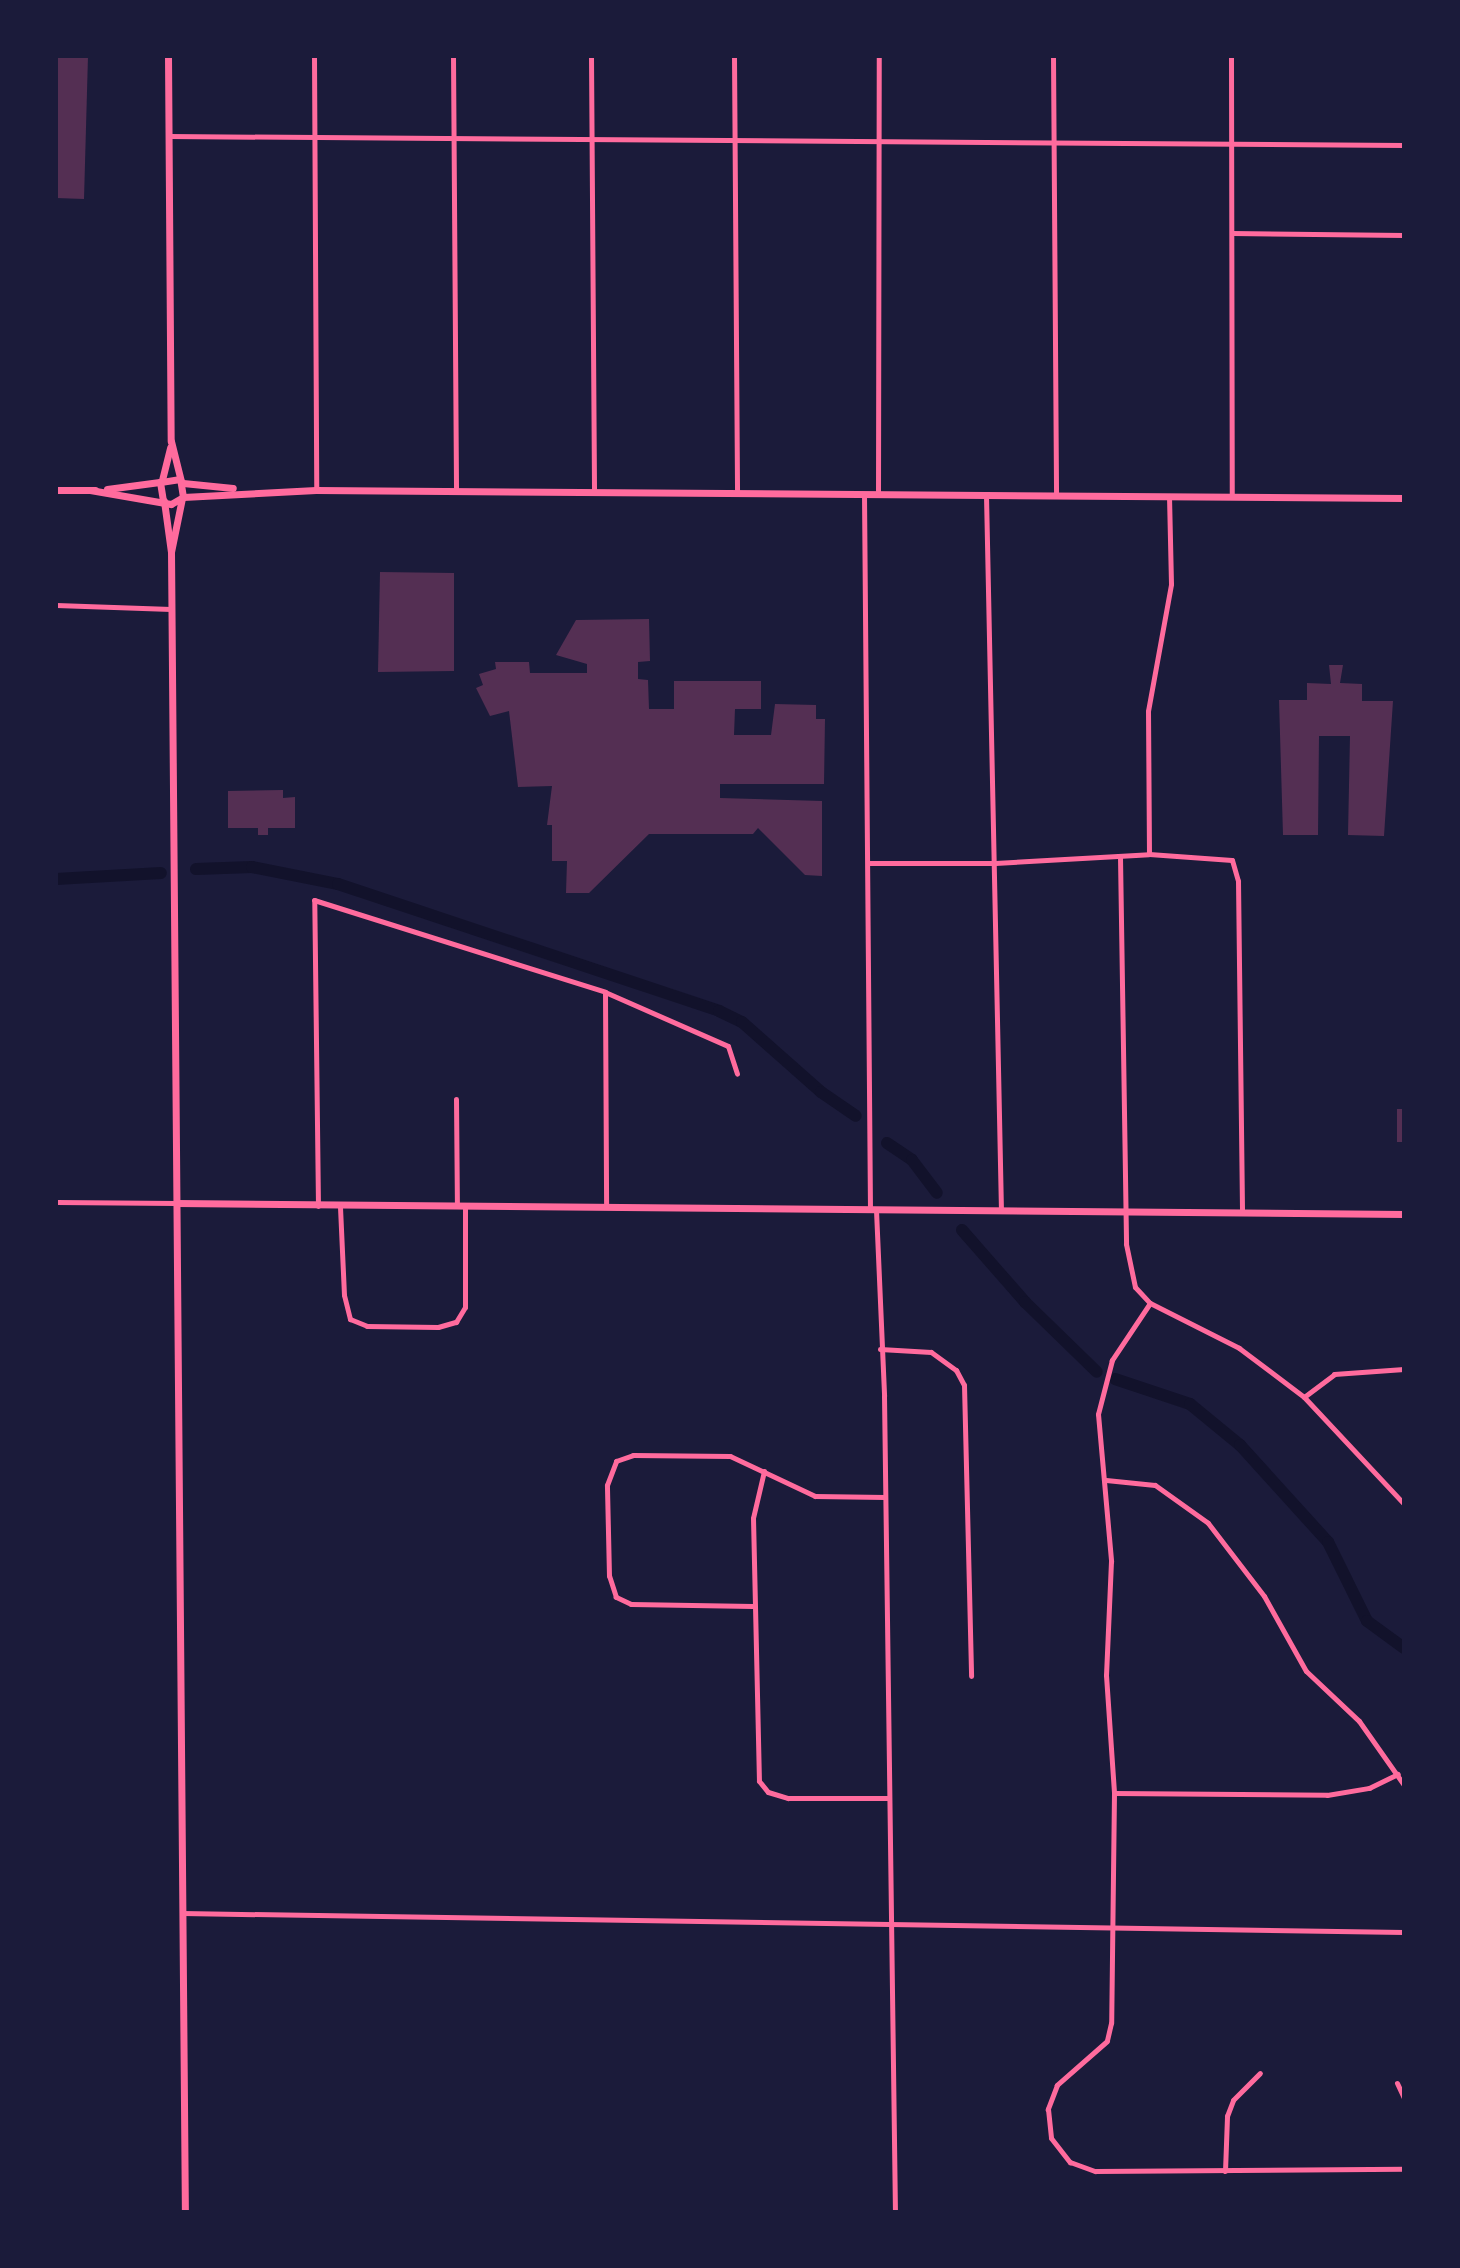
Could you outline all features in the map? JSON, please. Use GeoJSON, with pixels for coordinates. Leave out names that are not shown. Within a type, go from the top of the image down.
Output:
{"type":"FeatureCollection","features":[{"type":"Feature","properties":{"kind":"street"},"geometry":{"type":"LineString","coordinates":[[168,56],[171,441],[161,481],[171,552],[172,609],[185,2212]]}},
{"type":"Feature","properties":{"kind":"street"},"geometry":{"type":"LineString","coordinates":[[314,56],[316,490]]}},
{"type":"Feature","properties":{"kind":"street"},"geometry":{"type":"LineString","coordinates":[[453,56],[456,491]]}},
{"type":"Feature","properties":{"kind":"street"},"geometry":{"type":"LineString","coordinates":[[591,56],[594,492]]}},
{"type":"Feature","properties":{"kind":"street"},"geometry":{"type":"LineString","coordinates":[[734,56],[737,493]]}},
{"type":"Feature","properties":{"kind":"street"},"geometry":{"type":"LineString","coordinates":[[878,494],[879,56]]}},
{"type":"Feature","properties":{"kind":"street"},"geometry":{"type":"LineString","coordinates":[[1053,56],[1056,495]]}},
{"type":"Feature","properties":{"kind":"street"},"geometry":{"type":"LineString","coordinates":[[1231,56],[1232,496]]}},
{"type":"Feature","properties":{"kind":"street"},"geometry":{"type":"LineString","coordinates":[[169,136],[735,143],[1404,145]]}},
{"type":"Feature","properties":{"kind":"street"},"geometry":{"type":"LineString","coordinates":[[1232,233],[1404,235]]}},
{"type":"Feature","properties":{"kind":"street"},"geometry":{"type":"LineString","coordinates":[[171,441],[183,497],[171,552]]}},
{"type":"Feature","properties":{"kind":"street"},"geometry":{"type":"LineString","coordinates":[[56,490],[90,490],[172,477],[182,482],[251,490]]}},
{"type":"Feature","properties":{"kind":"street"},"geometry":{"type":"LineString","coordinates":[[90,490],[163,501],[251,490],[1404,498]]}},
{"type":"Feature","properties":{"kind":"street"},"geometry":{"type":"LineString","coordinates":[[864,494],[873,1210],[885,1497],[895,2212]]}},
{"type":"Feature","properties":{"kind":"street"},"geometry":{"type":"LineString","coordinates":[[986,495],[990,802],[995,863],[1001,1211]]}},
{"type":"Feature","properties":{"kind":"street"},"geometry":{"type":"LineString","coordinates":[[1149,854],[1148,711],[1171,584],[1169,496]]}},
{"type":"Feature","properties":{"kind":"street"},"geometry":{"type":"LineString","coordinates":[[56,605],[172,609]]}},
{"type":"Feature","properties":{"kind":"street"},"geometry":{"type":"LineString","coordinates":[[868,863],[995,863],[1149,854],[1227,857],[1237,870],[1242,1213]]}},
{"type":"Feature","properties":{"kind":"street"},"geometry":{"type":"LineString","coordinates":[[1120,857],[1128,1272],[1150,1303],[1239,1348],[1304,1397],[1404,1504]]}},
{"type":"Feature","properties":{"kind":"street"},"geometry":{"type":"LineString","coordinates":[[318,1206],[314,900],[605,992],[728,1046],[737,1074]]}},
{"type":"Feature","properties":{"kind":"street"},"geometry":{"type":"LineString","coordinates":[[605,992],[606,1205]]}},
{"type":"Feature","properties":{"kind":"street"},"geometry":{"type":"LineString","coordinates":[[340,1207],[344,1295],[350,1319],[367,1326],[438,1327],[456,1322],[465,1307],[456,1099]]}},
{"type":"Feature","properties":{"kind":"street"},"geometry":{"type":"LineString","coordinates":[[56,1202],[340,1207],[606,1205],[1404,1214]]}},
{"type":"Feature","properties":{"kind":"street"},"geometry":{"type":"LineString","coordinates":[[1150,1303],[1112,1360],[1100,1398],[1098,1437],[1106,1480],[1111,1587],[1106,1675],[1114,1793],[1113,1929],[1107,2041],[1057,2085],[1048,2109],[1051,2138],[1070,2162],[1095,2171],[1404,2169]]}},
{"type":"Feature","properties":{"kind":"street"},"geometry":{"type":"LineString","coordinates":[[880,1349],[931,1352],[949,1363],[964,1385],[971,1676]]}},
{"type":"Feature","properties":{"kind":"street"},"geometry":{"type":"LineString","coordinates":[[1304,1397],[1334,1374],[1404,1369]]}},
{"type":"Feature","properties":{"kind":"street"},"geometry":{"type":"LineString","coordinates":[[753,1606],[631,1604],[616,1597],[609,1576],[607,1485],[611,1465],[626,1455],[730,1456],[815,1496],[885,1497]]}},
{"type":"Feature","properties":{"kind":"street"},"geometry":{"type":"LineString","coordinates":[[764,1471],[753,1506],[759,1781],[768,1792],[788,1798],[888,1798]]}},
{"type":"Feature","properties":{"kind":"street"},"geometry":{"type":"LineString","coordinates":[[1106,1480],[1155,1485],[1208,1523],[1264,1596],[1306,1671],[1359,1721],[1404,1785]]}},
{"type":"Feature","properties":{"kind":"street"},"geometry":{"type":"LineString","coordinates":[[1114,1793],[1327,1795],[1369,1788],[1398,1774]]}},
{"type":"Feature","properties":{"kind":"street"},"geometry":{"type":"LineString","coordinates":[[182,1913],[889,1927],[1404,1932]]}},
{"type":"Feature","properties":{"kind":"street"},"geometry":{"type":"LineString","coordinates":[[1225,2171],[1227,2116],[1233,2100],[1260,2073]]}},
{"type":"Feature","properties":{"kind":"street"},"geometry":{"type":"LineString","coordinates":[[1397,2083],[1404,2098]]}},
{"type":"Feature","properties":{"kind":"building"},"geometry":{"type":"Polygon","coordinates":[[[56,56],[88,56],[84,199],[56,198],[56,56]]]}},
{"type":"Feature","properties":{"kind":"building"},"geometry":{"type":"Polygon","coordinates":[[[380,572],[454,573],[454,671],[378,672],[380,572]]]}},
{"type":"Feature","properties":{"kind":"building"},"geometry":{"type":"Polygon","coordinates":[[[649,619],[650,661],[638,662],[638,679],[648,680],[649,709],[674,709],[674,681],[761,681],[761,709],[735,709],[734,735],[771,735],[775,704],[816,705],[816,719],[825,719],[824,784],[720,784],[720,798],[822,801],[822,876],[805,875],[758,828],[753,834],[649,834],[589,893],[566,893],[567,861],[552,861],[552,825],[547,825],[552,786],[518,787],[509,711],[490,716],[476,688],[483,685],[479,674],[496,669],[495,662],[529,662],[530,673],[587,673],[587,664],[556,655],[576,620],[649,619]]]}},
{"type":"Feature","properties":{"kind":"building"},"geometry":{"type":"Polygon","coordinates":[[[1329,665],[1343,665],[1340,683],[1362,684],[1362,701],[1393,701],[1384,836],[1348,835],[1350,736],[1319,736],[1318,835],[1283,835],[1279,700],[1307,700],[1307,683],[1331,684],[1329,665]]]}},
{"type":"Feature","properties":{"kind":"building"},"geometry":{"type":"Polygon","coordinates":[[[283,790],[283,798],[295,797],[295,828],[268,828],[268,835],[258,835],[258,828],[228,828],[228,791],[283,790]]]}},
{"type":"Feature","properties":{"kind":"building"},"geometry":{"type":"Polygon","coordinates":[[[1397,1109],[1404,1109],[1404,1142],[1397,1142],[1397,1109]]]}},
{"type":"Feature","properties":{"kind":"waterway"},"geometry":{"type":"LineString","coordinates":[[196,869],[252,867],[338,884],[719,1011],[742,1022],[821,1092],[856,1116]]}},
{"type":"Feature","properties":{"kind":"waterway"},"geometry":{"type":"LineString","coordinates":[[56,879],[161,873]]}},
{"type":"Feature","properties":{"kind":"waterway"},"geometry":{"type":"LineString","coordinates":[[887,1143],[912,1160],[937,1193]]}},
{"type":"Feature","properties":{"kind":"waterway"},"geometry":{"type":"LineString","coordinates":[[962,1230],[1025,1302],[1097,1372]]}},
{"type":"Feature","properties":{"kind":"waterway"},"geometry":{"type":"LineString","coordinates":[[1115,1379],[1190,1404],[1240,1445],[1328,1542],[1367,1621],[1404,1648]]}}]}
